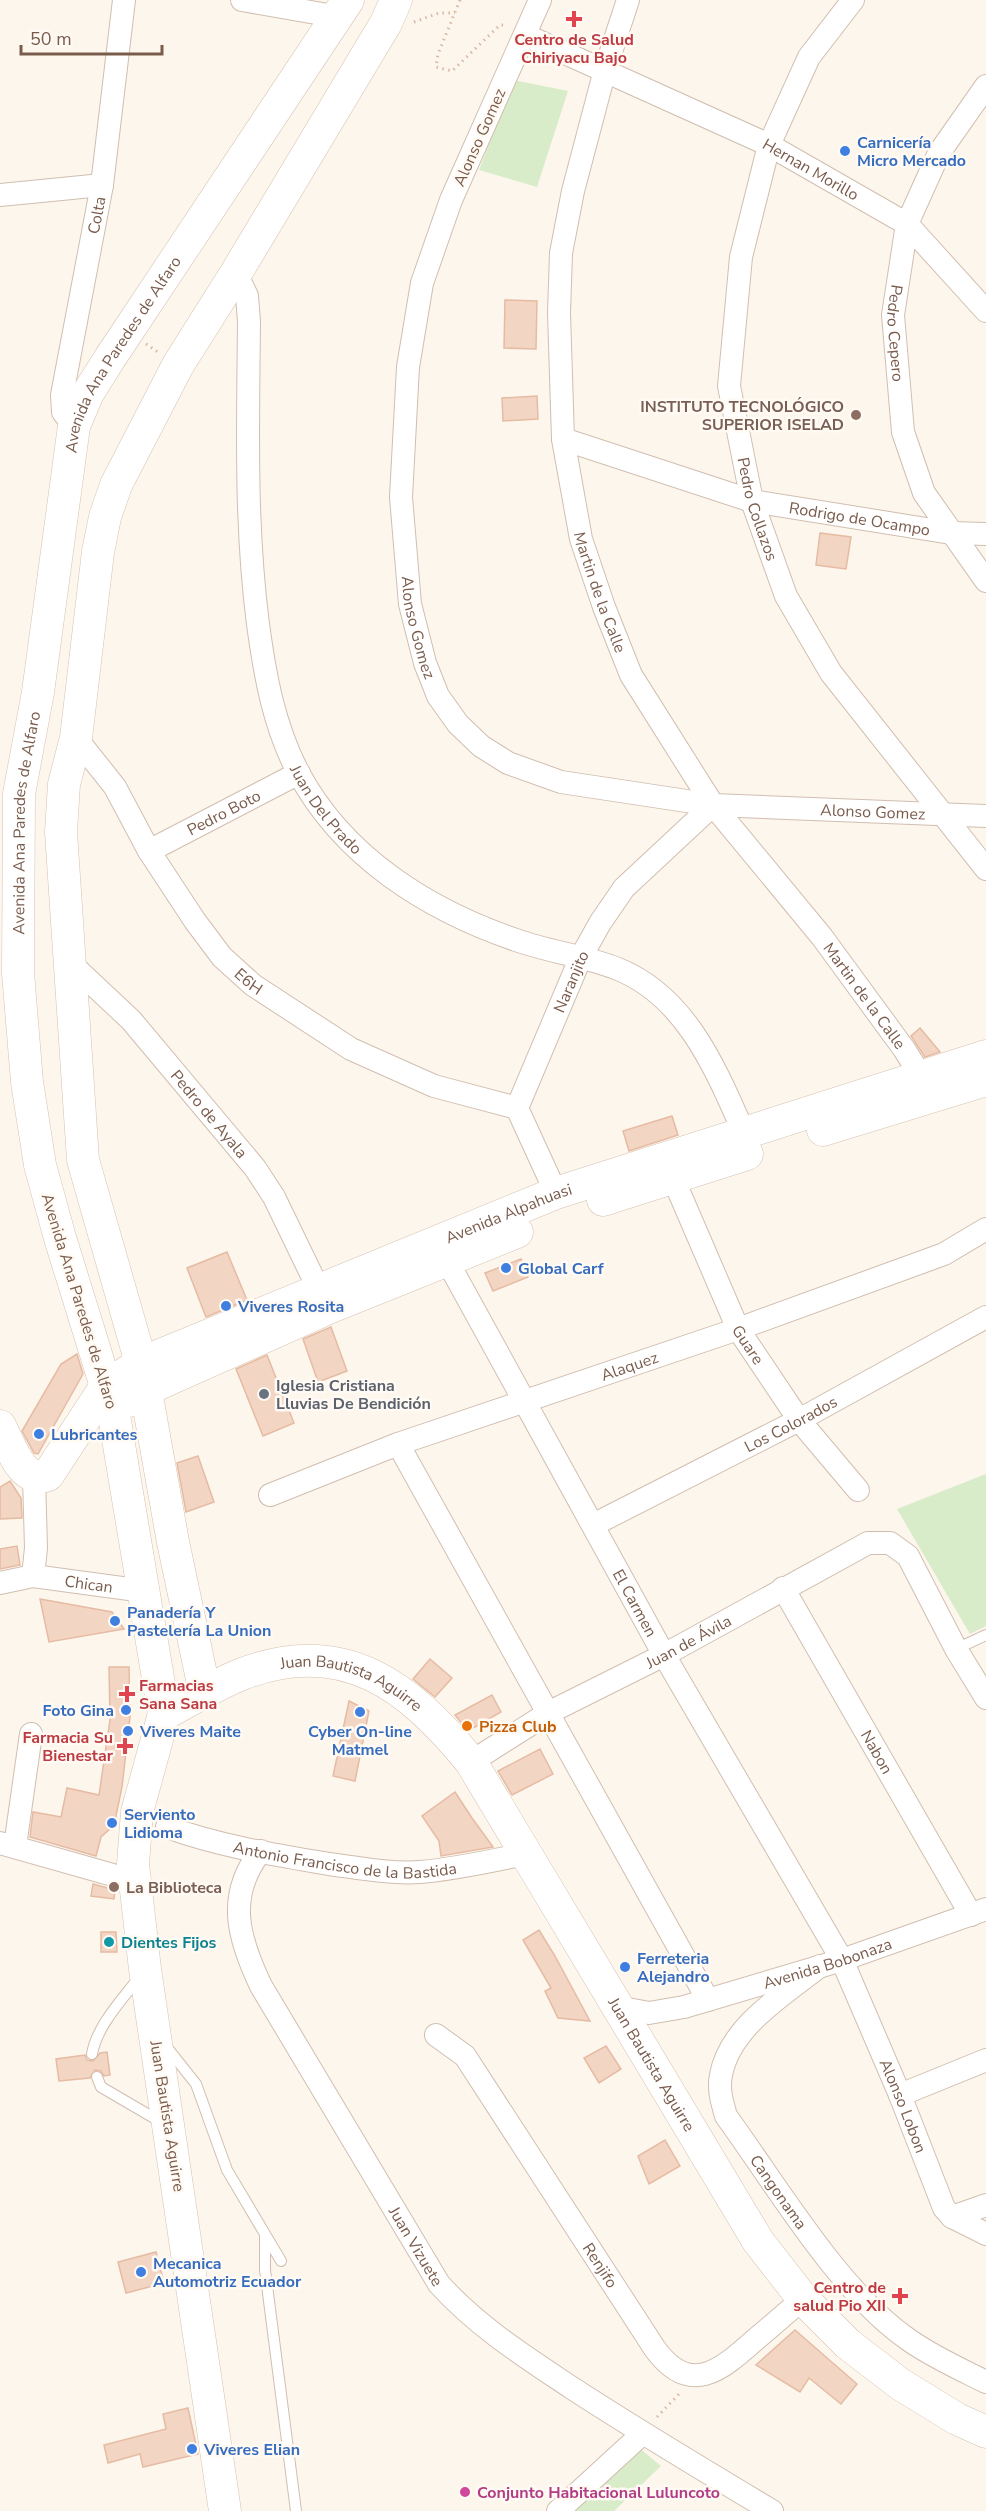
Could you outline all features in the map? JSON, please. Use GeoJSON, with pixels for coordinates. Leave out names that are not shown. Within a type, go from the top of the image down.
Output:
{"type":"FeatureCollection","features":[{"type":"Feature","properties":{"kind":"main road","name":"Avenida Ana Paredes de Alfaro"},"geometry":{"type":"LineString","coordinates":[[164,1714],[110,1398],[60,1238],[40,1165],[27,1082],[18,973],[19,794],[38,692],[74,426],[88,393],[127,332],[343,8]]}},
{"type":"Feature","properties":{"kind":"main road","name":"Avenida Ana Paredes de Alfaro"},"geometry":{"type":"LineString","coordinates":[[205,1693],[143,1377],[83,1160],[67,960],[61,832],[64,784],[76,738],[98,552],[105,517],[116,485],[178,365],[236,273],[392,9]]}},
{"type":"Feature","properties":{"kind":"main road","name":"Avenida Alpahuasi"},"geometry":{"type":"LineString","coordinates":[[34,1477],[48,1475],[73,1439],[110,1398],[143,1377],[318,1290],[673,1178],[925,1086],[986,1056]]}},
{"type":"Feature","properties":{"kind":"main road","name":"Avenida Alpahuasi"},"geometry":{"type":"LineString","coordinates":[[143,1377],[332,1307],[555,1193],[744,1133],[925,1086],[986,1080]]}},
{"type":"Feature","properties":{"kind":"main road"},"geometry":{"type":"LineString","coordinates":[[0,1426],[22,1467],[34,1477]]}},
{"type":"Feature","properties":{"kind":"main road","name":"Juan Bautista Aguirre"},"geometry":{"type":"LineString","coordinates":[[225,2511],[171,2128],[145,1969],[132,1846],[137,1812],[164,1714],[241,1675],[278,1663],[322,1661],[347,1666],[378,1678],[409,1696],[438,1723],[471,1762],[758,2241],[802,2299],[848,2344],[900,2384],[957,2419],[986,2432]]}},
{"type":"Feature","properties":{"kind":"street","name":"Colta"},"geometry":{"type":"LineString","coordinates":[[74,426],[63,411],[62,395],[102,185],[124,0]]}},
{"type":"Feature","properties":{"kind":"street"},"geometry":{"type":"LineString","coordinates":[[242,0],[343,8]]}},
{"type":"Feature","properties":{"kind":"street","name":"Alonso Gomez"},"geometry":{"type":"LineString","coordinates":[[540,0],[451,200],[422,283],[408,367],[401,497],[410,604],[425,663],[438,696],[458,724],[481,746],[508,763],[561,782],[712,805],[986,816]]}},
{"type":"Feature","properties":{"kind":"street","name":"Martin de la Calle"},"geometry":{"type":"LineString","coordinates":[[628,0],[605,70],[573,191],[561,253],[559,313],[563,439],[581,539],[604,607],[631,675],[712,805],[822,937],[925,1086]]}},
{"type":"Feature","properties":{"kind":"street","name":"Pedro Collazos"},"geometry":{"type":"LineString","coordinates":[[853,0],[809,57],[769,145],[741,257],[729,386],[752,501],[786,596],[831,673],[986,869]]}},
{"type":"Feature","properties":{"kind":"street"},"geometry":{"type":"LineString","coordinates":[[527,30],[605,70]]}},
{"type":"Feature","properties":{"kind":"street","name":"Hernan Morillo"},"geometry":{"type":"LineString","coordinates":[[605,70],[769,145],[907,224],[986,311]]}},
{"type":"Feature","properties":{"kind":"street","name":"Pedro Cepero"},"geometry":{"type":"LineString","coordinates":[[986,86],[939,153],[907,224],[893,315],[903,432],[924,493],[986,581]]}},
{"type":"Feature","properties":{"kind":"street"},"geometry":{"type":"LineString","coordinates":[[0,195],[102,185]]}},
{"type":"Feature","properties":{"kind":"street","name":"Juan Del Prado"},"geometry":{"type":"LineString","coordinates":[[236,273],[247,296],[249,322],[246,495],[253,586],[265,677],[279,728],[299,773],[340,830],[393,880],[456,916],[516,941],[620,970],[659,993],[679,1012],[720,1079],[744,1133]]}},
{"type":"Feature","properties":{"kind":"street","name":"Rodrigo de Ocampo"},"geometry":{"type":"LineString","coordinates":[[563,439],[752,501],[951,533],[986,534]]}},
{"type":"Feature","properties":{"kind":"street","name":"E6H"},"geometry":{"type":"LineString","coordinates":[[76,738],[116,788],[149,851],[222,957],[284,1007],[351,1049],[434,1086],[517,1108]]}},
{"type":"Feature","properties":{"kind":"street","name":"Pedro Boto"},"geometry":{"type":"LineString","coordinates":[[149,851],[299,773]]}},
{"type":"Feature","properties":{"kind":"street","name":"Naranjito"},"geometry":{"type":"LineString","coordinates":[[517,1108],[580,959],[624,888],[712,805]]}},
{"type":"Feature","properties":{"kind":"street","name":"Pedro de Ayala"},"geometry":{"type":"LineString","coordinates":[[67,960],[131,1020],[255,1168],[274,1197],[318,1290]]}},
{"type":"Feature","properties":{"kind":"street"},"geometry":{"type":"LineString","coordinates":[[517,1108],[555,1193]]}},
{"type":"Feature","properties":{"kind":"street","name":"Guare"},"geometry":{"type":"LineString","coordinates":[[673,1178],[738,1329],[799,1420],[858,1490]]}},
{"type":"Feature","properties":{"kind":"street","name":"Alaquez"},"geometry":{"type":"LineString","coordinates":[[270,1496],[398,1444],[738,1329],[944,1254],[986,1229]]}},
{"type":"Feature","properties":{"kind":"street","name":"El Carmen"},"geometry":{"type":"LineString","coordinates":[[442,1251],[831,1963]]}},
{"type":"Feature","properties":{"kind":"street","name":"Los Colorados"},"geometry":{"type":"LineString","coordinates":[[592,1525],[799,1420],[986,1317]]}},
{"type":"Feature","properties":{"kind":"street"},"geometry":{"type":"LineString","coordinates":[[398,1444],[708,2000]]}},
{"type":"Feature","properties":{"kind":"street"},"geometry":{"type":"LineString","coordinates":[[33,1576],[36,1548],[34,1477]]}},
{"type":"Feature","properties":{"kind":"street","name":"Juan de Ávila"},"geometry":{"type":"LineString","coordinates":[[471,1762],[549,1712],[664,1655],[868,1543],[890,1543],[908,1556],[956,1649]]}},
{"type":"Feature","properties":{"kind":"street","name":"Chican"},"geometry":{"type":"LineString","coordinates":[[0,1583],[33,1576],[144,1591]]}},
{"type":"Feature","properties":{"kind":"street","name":"Nabon"},"geometry":{"type":"LineString","coordinates":[[783,1588],[979,1912]]}},
{"type":"Feature","properties":{"kind":"street"},"geometry":{"type":"LineString","coordinates":[[956,1649],[986,1698]]}},
{"type":"Feature","properties":{"kind":"street"},"geometry":{"type":"LineString","coordinates":[[31,1734],[8,1844],[134,1881]]}},
{"type":"Feature","properties":{"kind":"street","name":"Antonio Francisco de la Bastida"},"geometry":{"type":"LineString","coordinates":[[167,1827],[208,1840],[352,1867],[419,1872],[455,1868],[525,1854]]}},
{"type":"Feature","properties":{"kind":"street","name":"Juan Vizuete"},"geometry":{"type":"LineString","coordinates":[[261,1851],[252,1865],[240,1899],[238,1918],[244,1950],[261,1986],[439,2284],[464,2312],[490,2334],[642,2434],[772,2511]]}},
{"type":"Feature","properties":{"kind":"street","name":"Avenida Bobonaza"},"geometry":{"type":"LineString","coordinates":[[617,2007],[632,2012],[665,2012],[831,1963],[979,1912]]}},
{"type":"Feature","properties":{"kind":"street","name":"Alonso Lobon"},"geometry":{"type":"LineString","coordinates":[[831,1963],[900,2095],[944,2208],[952,2217]]}},
{"type":"Feature","properties":{"kind":"street","name":"Cangonama"},"geometry":{"type":"LineString","coordinates":[[831,1963],[760,2014],[727,2056],[721,2075],[720,2095],[726,2116],[826,2256],[879,2316],[908,2340],[946,2363],[986,2382]]}},
{"type":"Feature","properties":{"kind":"street"},"geometry":{"type":"LineString","coordinates":[[642,2049],[651,2029],[665,2012]]}},
{"type":"Feature","properties":{"kind":"street","name":"Renjifo"},"geometry":{"type":"LineString","coordinates":[[436,2035],[456,2047],[470,2064],[661,2358],[677,2370],[697,2375]]}},
{"type":"Feature","properties":{"kind":"street"},"geometry":{"type":"LineString","coordinates":[[900,2095],[986,2060]]}},
{"type":"Feature","properties":{"kind":"street"},"geometry":{"type":"LineString","coordinates":[[952,2217],[986,2205]]}},
{"type":"Feature","properties":{"kind":"street"},"geometry":{"type":"LineString","coordinates":[[952,2217],[986,2234]]}},
{"type":"Feature","properties":{"kind":"street"},"geometry":{"type":"LineString","coordinates":[[697,2375],[725,2367],[802,2299]]}},
{"type":"Feature","properties":{"kind":"street"},"geometry":{"type":"LineString","coordinates":[[558,2511],[642,2434]]}},
{"type":"Feature","properties":{"kind":"lane"},"geometry":{"type":"LineString","coordinates":[[956,1649],[986,1635]]}},
{"type":"Feature","properties":{"kind":"lane"},"geometry":{"type":"LineString","coordinates":[[92,2054],[94,2044],[104,2026],[145,1969]]}},
{"type":"Feature","properties":{"kind":"lane"},"geometry":{"type":"LineString","coordinates":[[156,2034],[196,2084],[227,2170],[281,2261]]}},
{"type":"Feature","properties":{"kind":"lane"},"geometry":{"type":"LineString","coordinates":[[97,2077],[101,2086],[171,2128]]}},
{"type":"Feature","properties":{"kind":"lane"},"geometry":{"type":"LineString","coordinates":[[265,2237],[265,2270],[296,2511]]}},
{"type":"Feature","properties":{"kind":"path"},"geometry":{"type":"LineString","coordinates":[[460,0],[438,54],[436,67],[452,71],[500,25],[527,30]]}},
{"type":"Feature","properties":{"kind":"path"},"geometry":{"type":"LineString","coordinates":[[392,9],[416,22],[439,13],[455,13]]}},
{"type":"Feature","properties":{"kind":"path"},"geometry":{"type":"LineString","coordinates":[[127,332],[178,365]]}},
{"type":"Feature","properties":{"kind":"path"},"geometry":{"type":"LineString","coordinates":[[642,2434],[697,2375]]}},
{"type":"Feature","properties":{"kind":"green space"},"geometry":{"type":"Polygon","coordinates":[[[513,80],[568,91],[537,187],[479,170],[513,80]]]}},
{"type":"Feature","properties":{"kind":"green space"},"geometry":{"type":"Polygon","coordinates":[[[986,1474],[986,1626],[970,1634],[897,1509],[986,1474]]]}},
{"type":"Feature","properties":{"kind":"green space"},"geometry":{"type":"Polygon","coordinates":[[[639,2448],[661,2466],[614,2511],[570,2511],[639,2448]]]}},
{"type":"Feature","properties":{"kind":"building"},"geometry":{"type":"Polygon","coordinates":[[[505,300],[537,301],[536,349],[504,348],[505,300]]]}},
{"type":"Feature","properties":{"kind":"building"},"geometry":{"type":"Polygon","coordinates":[[[537,396],[538,419],[503,421],[502,398],[537,396]]]}},
{"type":"Feature","properties":{"kind":"building"},"geometry":{"type":"Polygon","coordinates":[[[820,533],[851,537],[846,569],[816,565],[820,533]]]}},
{"type":"Feature","properties":{"kind":"building"},"geometry":{"type":"Polygon","coordinates":[[[920,1028],[940,1052],[925,1057],[911,1036],[920,1028]]]}},
{"type":"Feature","properties":{"kind":"building"},"geometry":{"type":"Polygon","coordinates":[[[672,1116],[678,1135],[629,1151],[623,1131],[672,1116]]]}},
{"type":"Feature","properties":{"kind":"building"},"geometry":{"type":"Polygon","coordinates":[[[227,1252],[247,1300],[206,1317],[187,1268],[227,1252]]]}},
{"type":"Feature","properties":{"kind":"building"},"geometry":{"type":"Polygon","coordinates":[[[521,1259],[528,1277],[493,1291],[485,1273],[521,1259]]]}},
{"type":"Feature","properties":{"kind":"building"},"geometry":{"type":"Polygon","coordinates":[[[331,1327],[347,1371],[318,1382],[303,1339],[331,1327]]]}},
{"type":"Feature","properties":{"kind":"building"},"geometry":{"type":"Polygon","coordinates":[[[77,1354],[83,1374],[38,1454],[34,1453],[22,1431],[61,1364],[77,1354]]]}},
{"type":"Feature","properties":{"kind":"building","name":"Iglesia Cristiana Lluvias De Bendición"},"geometry":{"type":"Polygon","coordinates":[[[267,1355],[294,1423],[263,1436],[236,1369],[267,1355]]]}},
{"type":"Feature","properties":{"kind":"building"},"geometry":{"type":"Polygon","coordinates":[[[198,1456],[214,1502],[186,1512],[177,1463],[198,1456]]]}},
{"type":"Feature","properties":{"kind":"building"},"geometry":{"type":"Polygon","coordinates":[[[10,1481],[21,1498],[22,1518],[0,1519],[0,1487],[10,1481]]]}},
{"type":"Feature","properties":{"kind":"building"},"geometry":{"type":"Polygon","coordinates":[[[17,1546],[20,1565],[0,1569],[0,1549],[17,1546]]]}},
{"type":"Feature","properties":{"kind":"building"},"geometry":{"type":"Polygon","coordinates":[[[40,1599],[112,1612],[124,1629],[49,1642],[40,1599]]]}},
{"type":"Feature","properties":{"kind":"building"},"geometry":{"type":"Polygon","coordinates":[[[430,1659],[452,1678],[435,1697],[413,1679],[430,1659]]]}},
{"type":"Feature","properties":{"kind":"building"},"geometry":{"type":"Polygon","coordinates":[[[109,1667],[129,1667],[130,1717],[122,1787],[114,1825],[101,1837],[96,1856],[30,1837],[33,1812],[61,1817],[67,1788],[99,1795],[110,1720],[109,1667]]]}},
{"type":"Feature","properties":{"kind":"building"},"geometry":{"type":"Polygon","coordinates":[[[492,1695],[501,1712],[468,1731],[455,1715],[492,1695]]]}},
{"type":"Feature","properties":{"kind":"building"},"geometry":{"type":"Polygon","coordinates":[[[349,1701],[369,1711],[355,1781],[333,1776],[349,1701]]]}},
{"type":"Feature","properties":{"kind":"building"},"geometry":{"type":"Polygon","coordinates":[[[540,1749],[553,1774],[512,1795],[498,1771],[540,1749]]]}},
{"type":"Feature","properties":{"kind":"building"},"geometry":{"type":"Polygon","coordinates":[[[455,1792],[493,1847],[441,1856],[439,1841],[422,1816],[455,1792]]]}},
{"type":"Feature","properties":{"kind":"building"},"geometry":{"type":"Polygon","coordinates":[[[93,1884],[115,1890],[114,1899],[91,1896],[93,1884]]]}},
{"type":"Feature","properties":{"kind":"building"},"geometry":{"type":"Polygon","coordinates":[[[539,1930],[590,2021],[558,2018],[545,1991],[551,1988],[523,1940],[539,1930]]]}},
{"type":"Feature","properties":{"kind":"building","name":"Dientes Fijos"},"geometry":{"type":"Polygon","coordinates":[[[101,1932],[116,1932],[117,1952],[101,1952],[101,1932]]]}},
{"type":"Feature","properties":{"kind":"building"},"geometry":{"type":"Polygon","coordinates":[[[606,2046],[621,2069],[599,2083],[584,2058],[606,2046]]]}},
{"type":"Feature","properties":{"kind":"building"},"geometry":{"type":"Polygon","coordinates":[[[107,2052],[110,2075],[104,2076],[101,2071],[95,2070],[90,2078],[59,2081],[56,2059],[85,2055],[87,2060],[93,2061],[100,2053],[107,2052]]]}},
{"type":"Feature","properties":{"kind":"building"},"geometry":{"type":"Polygon","coordinates":[[[665,2140],[680,2166],[649,2184],[638,2156],[665,2140]]]}},
{"type":"Feature","properties":{"kind":"building","name":"Mecanica Automotriz Ecuador"},"geometry":{"type":"Polygon","coordinates":[[[156,2252],[164,2283],[126,2293],[118,2262],[156,2252]]]}},
{"type":"Feature","properties":{"kind":"building"},"geometry":{"type":"Polygon","coordinates":[[[795,2330],[857,2384],[841,2404],[809,2378],[800,2392],[756,2365],[795,2330]]]}},
{"type":"Feature","properties":{"kind":"building"},"geometry":{"type":"Polygon","coordinates":[[[188,2408],[198,2454],[143,2467],[140,2454],[108,2463],[104,2445],[166,2429],[163,2414],[188,2408]]]}},
{"type":"Feature","properties":{"kind":"place","name":"Centro de Salud Chiriyacu Bajo"},"geometry":{"type":"Point","coordinates":[574,19]}},
{"type":"Feature","properties":{"kind":"place","name":"Carnicería Micro Mercado"},"geometry":{"type":"Point","coordinates":[845,151]}},
{"type":"Feature","properties":{"kind":"place","name":"INSTITUTO TECNOLÓGICO SUPERIOR ISELAD"},"geometry":{"type":"Point","coordinates":[856,415]}},
{"type":"Feature","properties":{"kind":"place","name":"Global Carf"},"geometry":{"type":"Point","coordinates":[506,1268]}},
{"type":"Feature","properties":{"kind":"place","name":"Viveres Rosita"},"geometry":{"type":"Point","coordinates":[226,1306]}},
{"type":"Feature","properties":{"kind":"place","name":"Iglesia Cristiana Lluvias De Bendición"},"geometry":{"type":"Point","coordinates":[264,1394]}},
{"type":"Feature","properties":{"kind":"place","name":"Lubricantes"},"geometry":{"type":"Point","coordinates":[39,1434]}},
{"type":"Feature","properties":{"kind":"place","name":"Panadería Y Pastelería La Union"},"geometry":{"type":"Point","coordinates":[115,1621]}},
{"type":"Feature","properties":{"kind":"place","name":"Farmacias Sana Sana"},"geometry":{"type":"Point","coordinates":[127,1694]}},
{"type":"Feature","properties":{"kind":"place","name":"Foto Gina"},"geometry":{"type":"Point","coordinates":[126,1710]}},
{"type":"Feature","properties":{"kind":"place","name":"Cyber On-line Matmel"},"geometry":{"type":"Point","coordinates":[360,1712]}},
{"type":"Feature","properties":{"kind":"place","name":"Pizza Club"},"geometry":{"type":"Point","coordinates":[467,1726]}},
{"type":"Feature","properties":{"kind":"place","name":"Viveres Maite"},"geometry":{"type":"Point","coordinates":[128,1731]}},
{"type":"Feature","properties":{"kind":"place","name":"Farmacia Su Bienestar"},"geometry":{"type":"Point","coordinates":[125,1746]}},
{"type":"Feature","properties":{"kind":"place","name":"Serviento Lidioma"},"geometry":{"type":"Point","coordinates":[112,1823]}},
{"type":"Feature","properties":{"kind":"place","name":"La Biblioteca"},"geometry":{"type":"Point","coordinates":[114,1887]}},
{"type":"Feature","properties":{"kind":"place","name":"Dientes Fijos"},"geometry":{"type":"Point","coordinates":[109,1942]}},
{"type":"Feature","properties":{"kind":"place","name":"Ferreteria Alejandro"},"geometry":{"type":"Point","coordinates":[625,1967]}},
{"type":"Feature","properties":{"kind":"place","name":"Mecanica Automotriz Ecuador"},"geometry":{"type":"Point","coordinates":[141,2272]}},
{"type":"Feature","properties":{"kind":"place","name":"Centro de salud Pio XII"},"geometry":{"type":"Point","coordinates":[900,2296]}},
{"type":"Feature","properties":{"kind":"place","name":"Viveres Elian"},"geometry":{"type":"Point","coordinates":[192,2449]}},
{"type":"Feature","properties":{"kind":"place","name":"Conjunto Habitacional Luluncoto"},"geometry":{"type":"Point","coordinates":[465,2492]}}]}
